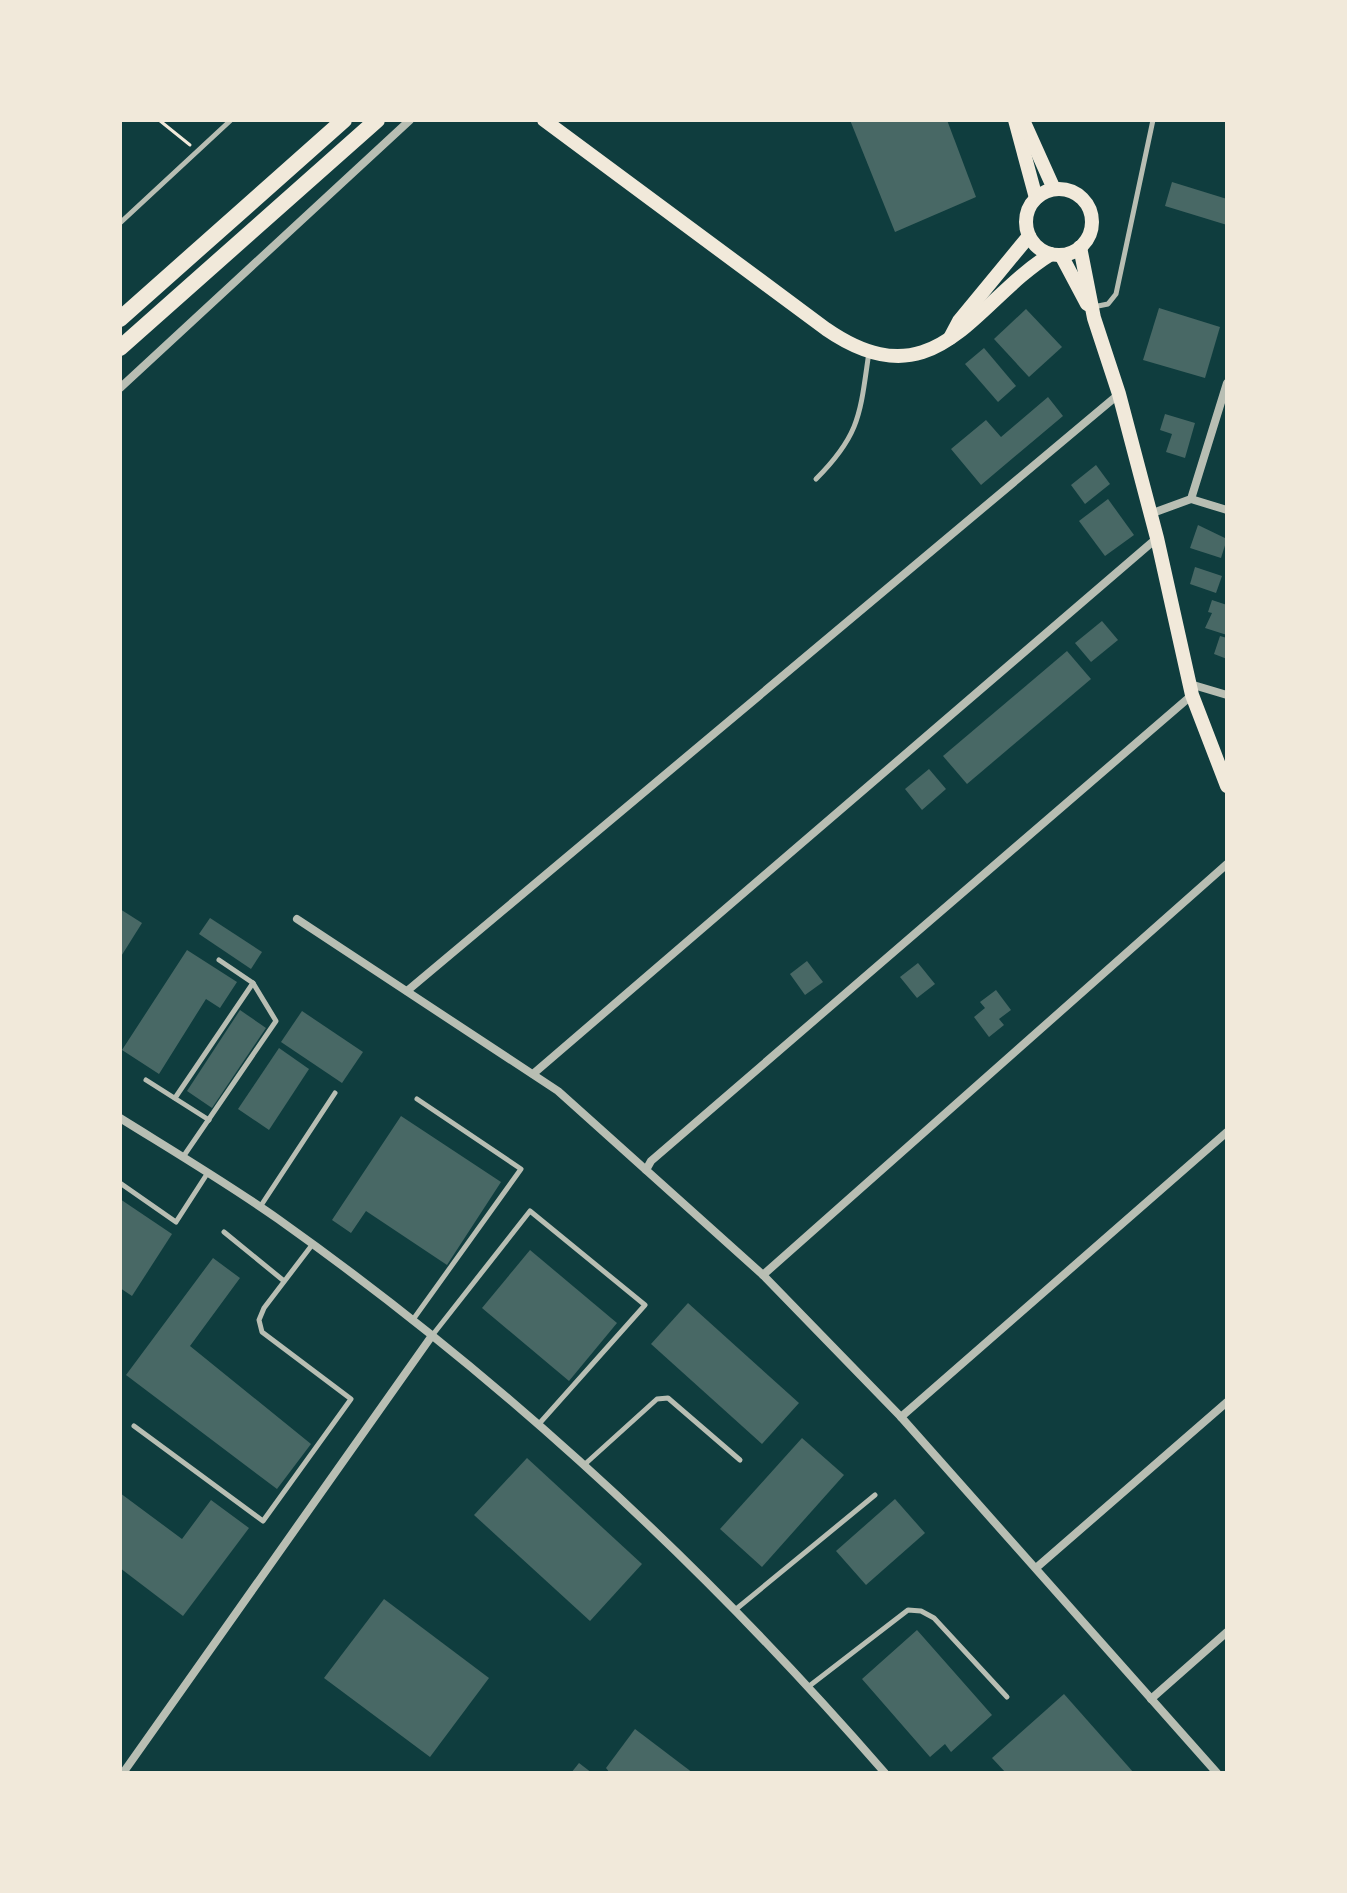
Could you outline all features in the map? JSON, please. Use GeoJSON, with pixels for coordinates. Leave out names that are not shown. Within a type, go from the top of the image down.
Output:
{"type":"FeatureCollection","features":[{"type":"Feature","properties":{"kind":"highway"},"geometry":{"type":"LineString","coordinates":[[120,319],[344,120]]}},
{"type":"Feature","properties":{"kind":"highway"},"geometry":{"type":"LineString","coordinates":[[120,348],[377,120]]}},
{"type":"Feature","properties":{"kind":"main road"},"geometry":{"type":"LineString","coordinates":[[544,120],[826,329],[869,351],[902,354],[935,347],[968,328],[1026,272],[1056,254],[1080,247],[1091,229],[1089,208],[1075,193],[1054,189],[1036,198],[1026,216],[1029,236],[1042,250],[1056,254],[1093,312]]}},
{"type":"Feature","properties":{"kind":"main road"},"geometry":{"type":"LineString","coordinates":[[1015,120],[1036,198]]}},
{"type":"Feature","properties":{"kind":"main road"},"geometry":{"type":"LineString","coordinates":[[1023,120],[1054,189]]}},
{"type":"Feature","properties":{"kind":"main road"},"geometry":{"type":"LineString","coordinates":[[950,339],[959,321],[1029,236]]}},
{"type":"Feature","properties":{"kind":"main road"},"geometry":{"type":"LineString","coordinates":[[1080,247],[1093,312],[1119,394],[1157,538],[1191,689],[1227,786]]}},
{"type":"Feature","properties":{"kind":"street"},"geometry":{"type":"LineString","coordinates":[[120,388],[410,120]]}},
{"type":"Feature","properties":{"kind":"street"},"geometry":{"type":"LineString","coordinates":[[1191,499],[1227,383]]}},
{"type":"Feature","properties":{"kind":"street"},"geometry":{"type":"LineString","coordinates":[[407,991],[1119,394]]}},
{"type":"Feature","properties":{"kind":"street"},"geometry":{"type":"LineString","coordinates":[[1150,514],[1191,499],[1227,510]]}},
{"type":"Feature","properties":{"kind":"street"},"geometry":{"type":"LineString","coordinates":[[533,1074],[1157,538]]}},
{"type":"Feature","properties":{"kind":"street"},"geometry":{"type":"LineString","coordinates":[[646,1170],[651,1161],[1191,689],[1227,695]]}},
{"type":"Feature","properties":{"kind":"street"},"geometry":{"type":"LineString","coordinates":[[763,1275],[1227,864]]}},
{"type":"Feature","properties":{"kind":"street"},"geometry":{"type":"LineString","coordinates":[[297,919],[558,1091],[763,1275],[901,1417],[1217,1773]]}},
{"type":"Feature","properties":{"kind":"street"},"geometry":{"type":"LineString","coordinates":[[120,1118],[260,1207],[312,1245],[431,1337],[584,1465],[685,1558],[885,1773]]}},
{"type":"Feature","properties":{"kind":"street"},"geometry":{"type":"LineString","coordinates":[[901,1417],[1227,1132]]}},
{"type":"Feature","properties":{"kind":"street"},"geometry":{"type":"LineString","coordinates":[[123,1773],[431,1337]]}},
{"type":"Feature","properties":{"kind":"street"},"geometry":{"type":"LineString","coordinates":[[1036,1568],[1227,1402]]}},
{"type":"Feature","properties":{"kind":"street"},"geometry":{"type":"LineString","coordinates":[[1151,1699],[1227,1632]]}},
{"type":"Feature","properties":{"kind":"lane"},"geometry":{"type":"LineString","coordinates":[[120,223],[231,120]]}},
{"type":"Feature","properties":{"kind":"lane"},"geometry":{"type":"LineString","coordinates":[[1093,312],[1108,304],[1116,294],[1153,120]]}},
{"type":"Feature","properties":{"kind":"lane"},"geometry":{"type":"LineString","coordinates":[[816,479],[848,444],[856,429],[869,351]]}},
{"type":"Feature","properties":{"kind":"lane"},"geometry":{"type":"LineString","coordinates":[[183,1158],[276,1021],[253,983],[219,960]]}},
{"type":"Feature","properties":{"kind":"lane"},"geometry":{"type":"LineString","coordinates":[[175,1098],[253,983]]}},
{"type":"Feature","properties":{"kind":"lane"},"geometry":{"type":"LineString","coordinates":[[146,1080],[209,1120]]}},
{"type":"Feature","properties":{"kind":"lane"},"geometry":{"type":"LineString","coordinates":[[260,1207],[335,1093]]}},
{"type":"Feature","properties":{"kind":"lane"},"geometry":{"type":"LineString","coordinates":[[411,1321],[521,1169],[417,1099]]}},
{"type":"Feature","properties":{"kind":"lane"},"geometry":{"type":"LineString","coordinates":[[120,1183],[176,1222],[207,1174]]}},
{"type":"Feature","properties":{"kind":"lane"},"geometry":{"type":"LineString","coordinates":[[431,1337],[530,1211],[645,1305],[537,1426]]}},
{"type":"Feature","properties":{"kind":"lane"},"geometry":{"type":"LineString","coordinates":[[224,1232],[284,1281]]}},
{"type":"Feature","properties":{"kind":"lane"},"geometry":{"type":"LineString","coordinates":[[134,1426],[263,1521],[351,1399],[262,1332],[259,1320],[264,1308],[312,1245]]}},
{"type":"Feature","properties":{"kind":"lane"},"geometry":{"type":"LineString","coordinates":[[584,1465],[657,1399],[663,1398],[668,1398],[740,1460]]}},
{"type":"Feature","properties":{"kind":"lane"},"geometry":{"type":"LineString","coordinates":[[735,1610],[875,1495]]}},
{"type":"Feature","properties":{"kind":"lane"},"geometry":{"type":"LineString","coordinates":[[808,1688],[908,1610],[921,1611],[934,1618],[1007,1697]]}},
{"type":"Feature","properties":{"kind":"path"},"geometry":{"type":"LineString","coordinates":[[159,120],[198,151]]}},
{"type":"Feature","properties":{"kind":"building"},"geometry":{"type":"Polygon","coordinates":[[[850,120],[947,120],[976,197],[895,232],[850,120]]]}},
{"type":"Feature","properties":{"kind":"building"},"geometry":{"type":"Polygon","coordinates":[[[1172,182],[1227,199],[1227,225],[1165,206],[1172,182]]]}},
{"type":"Feature","properties":{"kind":"building"},"geometry":{"type":"Polygon","coordinates":[[[1159,308],[1220,327],[1205,378],[1143,360],[1159,308]]]}},
{"type":"Feature","properties":{"kind":"building"},"geometry":{"type":"Polygon","coordinates":[[[1026,309],[1062,347],[1029,377],[994,339],[1026,309]]]}},
{"type":"Feature","properties":{"kind":"building"},"geometry":{"type":"Polygon","coordinates":[[[984,348],[1016,386],[998,402],[965,364],[984,348]]]}},
{"type":"Feature","properties":{"kind":"building"},"geometry":{"type":"Polygon","coordinates":[[[1048,397],[1063,416],[981,485],[951,449],[986,420],[1001,437],[1048,397]]]}},
{"type":"Feature","properties":{"kind":"building"},"geometry":{"type":"Polygon","coordinates":[[[1165,414],[1195,423],[1185,458],[1166,452],[1172,434],[1160,430],[1165,414]]]}},
{"type":"Feature","properties":{"kind":"building"},"geometry":{"type":"Polygon","coordinates":[[[1096,465],[1110,484],[1085,504],[1071,485],[1096,465]]]}},
{"type":"Feature","properties":{"kind":"building"},"geometry":{"type":"Polygon","coordinates":[[[1108,499],[1134,535],[1105,556],[1079,521],[1108,499]]]}},
{"type":"Feature","properties":{"kind":"building"},"geometry":{"type":"Polygon","coordinates":[[[1198,525],[1227,539],[1221,558],[1190,548],[1198,525]]]}},
{"type":"Feature","properties":{"kind":"building"},"geometry":{"type":"Polygon","coordinates":[[[1195,567],[1222,576],[1216,593],[1190,584],[1195,567]]]}},
{"type":"Feature","properties":{"kind":"building"},"geometry":{"type":"Polygon","coordinates":[[[1212,600],[1227,605],[1227,635],[1205,628],[1212,613],[1208,612],[1212,600]]]}},
{"type":"Feature","properties":{"kind":"building"},"geometry":{"type":"Polygon","coordinates":[[[1102,621],[1118,640],[1091,662],[1075,643],[1102,621]]]}},
{"type":"Feature","properties":{"kind":"building"},"geometry":{"type":"Polygon","coordinates":[[[1220,636],[1227,638],[1227,659],[1214,654],[1220,636]]]}},
{"type":"Feature","properties":{"kind":"building"},"geometry":{"type":"Polygon","coordinates":[[[1067,651],[1091,679],[967,784],[943,756],[1067,651]]]}},
{"type":"Feature","properties":{"kind":"building"},"geometry":{"type":"Polygon","coordinates":[[[929,769],[946,789],[922,810],[905,789],[929,769]]]}},
{"type":"Feature","properties":{"kind":"building"},"geometry":{"type":"Polygon","coordinates":[[[120,909],[142,923],[120,958],[120,909]]]}},
{"type":"Feature","properties":{"kind":"building"},"geometry":{"type":"Polygon","coordinates":[[[210,918],[262,952],[251,969],[199,934],[210,918]]]}},
{"type":"Feature","properties":{"kind":"building"},"geometry":{"type":"Polygon","coordinates":[[[187,950],[237,982],[220,1008],[206,999],[159,1074],[122,1050],[187,950]]]}},
{"type":"Feature","properties":{"kind":"building"},"geometry":{"type":"Polygon","coordinates":[[[807,961],[823,982],[805,995],[790,974],[807,961]]]}},
{"type":"Feature","properties":{"kind":"building"},"geometry":{"type":"Polygon","coordinates":[[[918,963],[935,984],[917,998],[900,977],[918,963]]]}},
{"type":"Feature","properties":{"kind":"building"},"geometry":{"type":"Polygon","coordinates":[[[996,990],[1011,1010],[999,1019],[1004,1025],[989,1037],[974,1017],[985,1008],[980,1002],[996,990]]]}},
{"type":"Feature","properties":{"kind":"building"},"geometry":{"type":"Polygon","coordinates":[[[240,1010],[266,1028],[212,1108],[187,1091],[240,1010]]]}},
{"type":"Feature","properties":{"kind":"building"},"geometry":{"type":"Polygon","coordinates":[[[302,1011],[363,1052],[342,1083],[281,1042],[302,1011]]]}},
{"type":"Feature","properties":{"kind":"building"},"geometry":{"type":"Polygon","coordinates":[[[279,1048],[309,1069],[269,1130],[238,1109],[279,1048]]]}},
{"type":"Feature","properties":{"kind":"building"},"geometry":{"type":"Polygon","coordinates":[[[401,1116],[501,1182],[447,1265],[366,1211],[351,1233],[332,1220],[401,1116]]]}},
{"type":"Feature","properties":{"kind":"building"},"geometry":{"type":"Polygon","coordinates":[[[120,1199],[172,1234],[132,1296],[120,1288],[120,1199]]]}},
{"type":"Feature","properties":{"kind":"building"},"geometry":{"type":"Polygon","coordinates":[[[530,1250],[617,1323],[569,1381],[482,1308],[530,1250]]]}},
{"type":"Feature","properties":{"kind":"building"},"geometry":{"type":"Polygon","coordinates":[[[213,1258],[240,1278],[190,1346],[311,1444],[277,1489],[126,1375],[213,1258]]]}},
{"type":"Feature","properties":{"kind":"building"},"geometry":{"type":"Polygon","coordinates":[[[688,1303],[799,1403],[762,1444],[651,1344],[688,1303]]]}},
{"type":"Feature","properties":{"kind":"building"},"geometry":{"type":"Polygon","coordinates":[[[802,1438],[844,1475],[762,1567],[720,1529],[802,1438]]]}},
{"type":"Feature","properties":{"kind":"building"},"geometry":{"type":"Polygon","coordinates":[[[527,1458],[642,1564],[590,1621],[474,1515],[527,1458]]]}},
{"type":"Feature","properties":{"kind":"building"},"geometry":{"type":"Polygon","coordinates":[[[120,1493],[182,1539],[211,1500],[249,1528],[183,1616],[120,1568],[120,1493]]]}},
{"type":"Feature","properties":{"kind":"building"},"geometry":{"type":"Polygon","coordinates":[[[895,1499],[925,1533],[866,1585],[836,1551],[895,1499]]]}},
{"type":"Feature","properties":{"kind":"building"},"geometry":{"type":"Polygon","coordinates":[[[384,1599],[489,1678],[430,1757],[324,1678],[384,1599]]]}},
{"type":"Feature","properties":{"kind":"building"},"geometry":{"type":"Polygon","coordinates":[[[917,1630],[992,1715],[951,1752],[945,1744],[930,1757],[862,1679],[917,1630]]]}},
{"type":"Feature","properties":{"kind":"building"},"geometry":{"type":"Polygon","coordinates":[[[1064,1694],[1134,1773],[1006,1773],[992,1758],[1064,1694]]]}},
{"type":"Feature","properties":{"kind":"building"},"geometry":{"type":"Polygon","coordinates":[[[635,1729],[693,1773],[610,1773],[606,1768],[635,1729]]]}},
{"type":"Feature","properties":{"kind":"building"},"geometry":{"type":"Polygon","coordinates":[[[579,1763],[592,1773],[571,1773],[579,1763]]]}}]}
